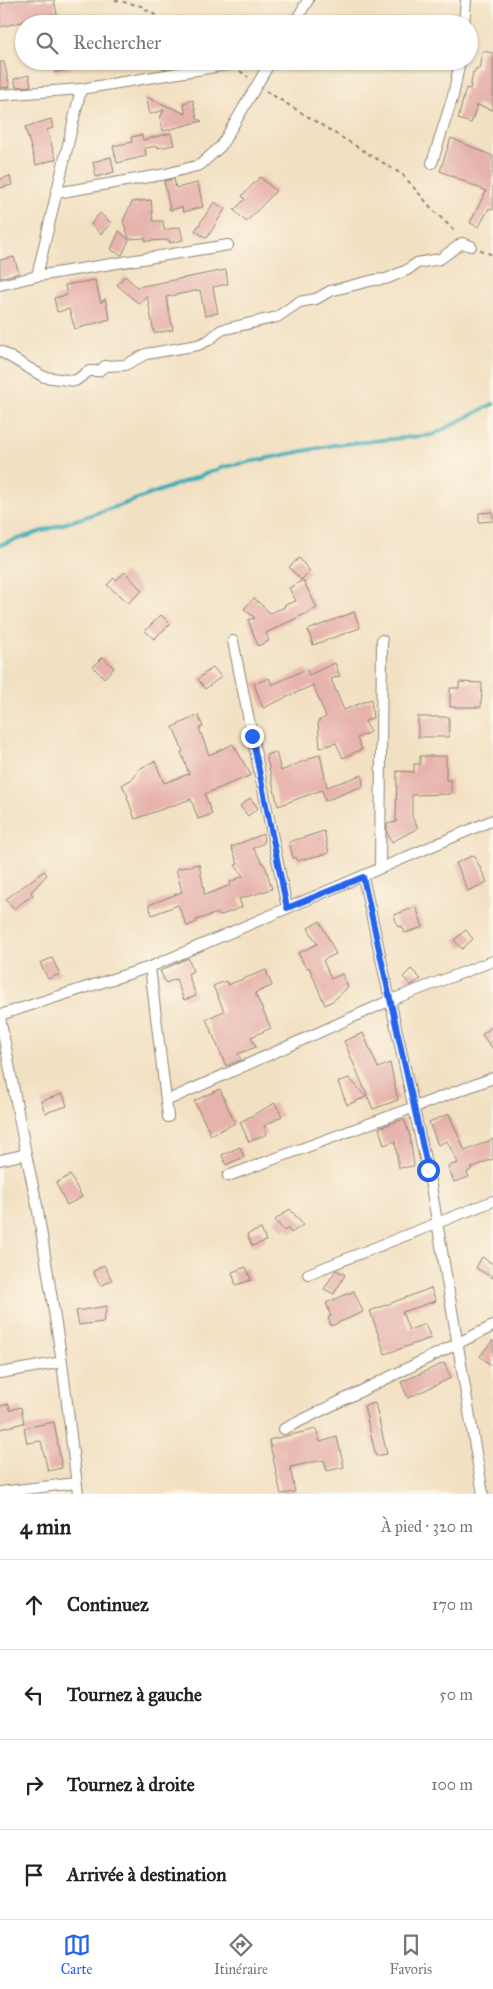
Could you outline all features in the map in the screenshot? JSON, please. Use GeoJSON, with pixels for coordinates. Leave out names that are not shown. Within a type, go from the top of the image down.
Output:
{"type":"FeatureCollection","features":[{"type":"Feature","properties":{"kind":"street"},"geometry":{"type":"LineString","coordinates":[[299,15],[308,0]]}},
{"type":"Feature","properties":{"kind":"street"},"geometry":{"type":"LineString","coordinates":[[465,15],[466,0]]}},
{"type":"Feature","properties":{"kind":"street"},"geometry":{"type":"LineString","coordinates":[[0,95],[81,89],[197,70]]}},
{"type":"Feature","properties":{"kind":"street"},"geometry":{"type":"LineString","coordinates":[[56,193],[166,174],[200,165],[221,146],[265,70]]}},
{"type":"Feature","properties":{"kind":"street"},"geometry":{"type":"LineString","coordinates":[[432,163],[454,96],[458,70]]}},
{"type":"Feature","properties":{"kind":"street"},"geometry":{"type":"LineString","coordinates":[[37,276],[81,89]]}},
{"type":"Feature","properties":{"kind":"street"},"geometry":{"type":"LineString","coordinates":[[0,351],[44,377],[75,381],[89,371],[99,371],[105,366],[125,365],[146,354],[198,345],[209,340],[221,330],[277,317],[299,302],[316,299],[330,291],[374,280],[386,279],[407,270],[417,263],[440,259],[462,243],[471,246]]}},
{"type":"Feature","properties":{"kind":"street"},"geometry":{"type":"LineString","coordinates":[[0,285],[37,276],[228,244]]}},
{"type":"Feature","properties":{"kind":"street"},"geometry":{"type":"LineString","coordinates":[[380,868],[382,640]]}},
{"type":"Feature","properties":{"kind":"street"},"geometry":{"type":"LineString","coordinates":[[233,641],[287,908]]}},
{"type":"Feature","properties":{"kind":"street"},"geometry":{"type":"LineString","coordinates":[[78,1494],[62,1362],[37,1205],[0,1016],[150,967],[493,820]]}},
{"type":"Feature","properties":{"kind":"street"},"geometry":{"type":"LineString","coordinates":[[363,877],[414,1106],[436,1221],[483,1494]]}},
{"type":"Feature","properties":{"kind":"street"},"geometry":{"type":"LineString","coordinates":[[166,1101],[391,1000],[493,961]]}},
{"type":"Feature","properties":{"kind":"street"},"geometry":{"type":"LineString","coordinates":[[150,967],[168,1117]]}},
{"type":"Feature","properties":{"kind":"street"},"geometry":{"type":"LineString","coordinates":[[228,1176],[493,1078]]}},
{"type":"Feature","properties":{"kind":"street"},"geometry":{"type":"LineString","coordinates":[[0,1160],[26,1154]]}},
{"type":"Feature","properties":{"kind":"street"},"geometry":{"type":"LineString","coordinates":[[308,1274],[436,1221],[493,1201]]}},
{"type":"Feature","properties":{"kind":"street"},"geometry":{"type":"LineString","coordinates":[[284,1429],[493,1326]]}},
{"type":"Feature","properties":{"kind":"street"},"geometry":{"type":"LineString","coordinates":[[0,1373],[62,1362]]}},
{"type":"Feature","properties":{"kind":"street"},"geometry":{"type":"LineString","coordinates":[[0,1492],[76,1483]]}},
{"type":"Feature","properties":{"kind":"path"},"geometry":{"type":"LineString","coordinates":[[115,0],[141,6],[155,15]]}},
{"type":"Feature","properties":{"kind":"path"},"geometry":{"type":"LineString","coordinates":[[240,70],[256,85],[403,175],[434,212],[471,246],[493,255]]}},
{"type":"Feature","properties":{"kind":"building"},"geometry":{"type":"Polygon","coordinates":[[[16,0],[54,0],[57,14],[15,15],[15,24],[0,27],[0,4],[16,0]]]}},
{"type":"Feature","properties":{"kind":"building"},"geometry":{"type":"Polygon","coordinates":[[[482,51],[493,53],[493,110],[477,105],[471,123],[458,119],[466,88],[470,89],[473,72],[479,69],[482,51]]]}},
{"type":"Feature","properties":{"kind":"building"},"geometry":{"type":"Polygon","coordinates":[[[0,62],[4,62],[10,87],[0,88],[0,62]]]}},
{"type":"Feature","properties":{"kind":"building"},"geometry":{"type":"Polygon","coordinates":[[[54,70],[67,70],[55,73],[54,70]]]}},
{"type":"Feature","properties":{"kind":"building"},"geometry":{"type":"Polygon","coordinates":[[[29,75],[31,86],[16,87],[14,79],[29,75]]]}},
{"type":"Feature","properties":{"kind":"building"},"geometry":{"type":"Polygon","coordinates":[[[146,97],[186,114],[183,103],[193,100],[197,119],[202,121],[163,131],[160,118],[164,110],[150,114],[146,97]]]}},
{"type":"Feature","properties":{"kind":"building"},"geometry":{"type":"Polygon","coordinates":[[[51,119],[53,128],[47,130],[56,159],[36,165],[25,127],[51,119]]]}},
{"type":"Feature","properties":{"kind":"building"},"geometry":{"type":"Polygon","coordinates":[[[171,133],[174,145],[145,148],[146,156],[117,163],[113,146],[132,142],[131,137],[142,135],[143,140],[171,133]]]}},
{"type":"Feature","properties":{"kind":"building"},"geometry":{"type":"Polygon","coordinates":[[[451,138],[493,156],[493,210],[489,208],[479,227],[470,223],[486,191],[440,171],[451,138]]]}},
{"type":"Feature","properties":{"kind":"building"},"geometry":{"type":"Polygon","coordinates":[[[111,157],[114,172],[96,177],[93,162],[111,157]]]}},
{"type":"Feature","properties":{"kind":"building"},"geometry":{"type":"Polygon","coordinates":[[[10,176],[12,185],[0,188],[0,179],[10,176]]]}},
{"type":"Feature","properties":{"kind":"building"},"geometry":{"type":"Polygon","coordinates":[[[260,177],[276,191],[246,222],[234,210],[245,199],[242,196],[260,177]]]}},
{"type":"Feature","properties":{"kind":"building"},"geometry":{"type":"Polygon","coordinates":[[[174,179],[176,188],[198,183],[203,207],[183,212],[182,207],[170,210],[164,181],[174,179]]]}},
{"type":"Feature","properties":{"kind":"building"},"geometry":{"type":"Polygon","coordinates":[[[151,200],[153,221],[163,221],[164,230],[180,227],[183,240],[170,243],[169,240],[145,241],[145,238],[129,239],[123,221],[132,202],[151,200]]]}},
{"type":"Feature","properties":{"kind":"building"},"geometry":{"type":"Polygon","coordinates":[[[214,202],[225,209],[207,238],[195,231],[214,202]]]}},
{"type":"Feature","properties":{"kind":"building"},"geometry":{"type":"Polygon","coordinates":[[[100,213],[111,223],[101,234],[91,224],[100,213]]]}},
{"type":"Feature","properties":{"kind":"building"},"geometry":{"type":"Polygon","coordinates":[[[119,231],[129,240],[122,255],[111,250],[119,231]]]}},
{"type":"Feature","properties":{"kind":"building"},"geometry":{"type":"Polygon","coordinates":[[[14,257],[19,273],[0,278],[0,260],[14,257]]]}},
{"type":"Feature","properties":{"kind":"building"},"geometry":{"type":"Polygon","coordinates":[[[226,270],[228,284],[213,287],[218,313],[205,316],[200,290],[166,297],[173,330],[154,333],[147,295],[139,304],[117,285],[125,276],[137,287],[226,270]]]}},
{"type":"Feature","properties":{"kind":"building"},"geometry":{"type":"Polygon","coordinates":[[[95,280],[101,303],[105,299],[110,319],[75,329],[69,309],[57,312],[54,298],[67,295],[65,285],[95,280]]]}},
{"type":"Feature","properties":{"kind":"building"},"geometry":{"type":"Polygon","coordinates":[[[493,512],[493,521],[479,522],[479,513],[493,512]]]}},
{"type":"Feature","properties":{"kind":"building"},"geometry":{"type":"Polygon","coordinates":[[[299,558],[310,571],[301,580],[289,567],[299,558]]]}},
{"type":"Feature","properties":{"kind":"building"},"geometry":{"type":"Polygon","coordinates":[[[125,572],[142,591],[128,603],[107,585],[114,578],[116,580],[125,572]]]}},
{"type":"Feature","properties":{"kind":"building"},"geometry":{"type":"Polygon","coordinates":[[[303,580],[317,608],[266,633],[269,641],[258,646],[248,620],[255,618],[244,609],[254,598],[270,613],[285,607],[284,605],[296,601],[289,588],[303,580]]]}},
{"type":"Feature","properties":{"kind":"building"},"geometry":{"type":"Polygon","coordinates":[[[354,612],[360,628],[313,645],[308,630],[354,612]]]}},
{"type":"Feature","properties":{"kind":"building"},"geometry":{"type":"Polygon","coordinates":[[[161,615],[170,624],[154,639],[145,631],[161,615]]]}},
{"type":"Feature","properties":{"kind":"building"},"geometry":{"type":"Polygon","coordinates":[[[103,657],[114,668],[104,678],[93,667],[103,657]]]}},
{"type":"Feature","properties":{"kind":"building"},"geometry":{"type":"Polygon","coordinates":[[[335,663],[340,676],[331,679],[344,710],[371,699],[373,718],[365,721],[370,732],[357,738],[362,749],[343,758],[336,743],[320,748],[318,721],[326,717],[313,685],[263,708],[254,684],[269,678],[272,685],[306,669],[309,675],[335,663]]]}},
{"type":"Feature","properties":{"kind":"building"},"geometry":{"type":"Polygon","coordinates":[[[213,667],[221,677],[205,689],[198,679],[213,667]]]}},
{"type":"Feature","properties":{"kind":"building"},"geometry":{"type":"Polygon","coordinates":[[[459,682],[482,683],[481,707],[450,707],[450,688],[459,688],[459,682]]]}},
{"type":"Feature","properties":{"kind":"building"},"geometry":{"type":"Polygon","coordinates":[[[198,715],[203,727],[199,728],[209,755],[233,744],[251,775],[205,794],[212,814],[198,819],[191,799],[135,819],[128,796],[122,785],[134,778],[139,769],[155,761],[164,783],[189,774],[181,752],[183,751],[173,727],[198,715]]]}},
{"type":"Feature","properties":{"kind":"building"},"geometry":{"type":"Polygon","coordinates":[[[418,717],[449,717],[449,737],[418,737],[418,717]]]}},
{"type":"Feature","properties":{"kind":"building"},"geometry":{"type":"Polygon","coordinates":[[[276,752],[281,771],[320,754],[327,787],[362,775],[363,786],[325,801],[322,790],[278,806],[266,755],[276,752]]]}},
{"type":"Feature","properties":{"kind":"building"},"geometry":{"type":"Polygon","coordinates":[[[420,756],[446,756],[446,780],[451,780],[451,794],[412,795],[412,817],[418,828],[392,842],[387,833],[387,824],[396,822],[397,771],[414,772],[414,764],[420,764],[420,756]]]}},
{"type":"Feature","properties":{"kind":"building"},"geometry":{"type":"Polygon","coordinates":[[[250,798],[258,808],[248,816],[240,806],[250,798]]]}},
{"type":"Feature","properties":{"kind":"building"},"geometry":{"type":"Polygon","coordinates":[[[324,831],[329,853],[297,861],[296,857],[293,858],[289,842],[324,831]]]}},
{"type":"Feature","properties":{"kind":"building"},"geometry":{"type":"Polygon","coordinates":[[[263,834],[264,843],[253,848],[266,868],[272,889],[239,899],[242,907],[219,916],[218,913],[196,920],[197,922],[187,926],[178,905],[152,915],[149,905],[182,892],[176,869],[199,864],[205,895],[231,885],[230,882],[243,876],[235,865],[238,864],[231,847],[263,834]]]}},
{"type":"Feature","properties":{"kind":"building"},"geometry":{"type":"Polygon","coordinates":[[[474,855],[487,882],[468,891],[456,863],[474,855]]]}},
{"type":"Feature","properties":{"kind":"building"},"geometry":{"type":"Polygon","coordinates":[[[44,871],[47,875],[31,892],[33,895],[13,909],[6,899],[44,871]]]}},
{"type":"Feature","properties":{"kind":"building"},"geometry":{"type":"Polygon","coordinates":[[[416,907],[423,927],[405,933],[402,926],[398,927],[394,915],[416,907]]]}},
{"type":"Feature","properties":{"kind":"building"},"geometry":{"type":"Polygon","coordinates":[[[320,921],[336,954],[323,960],[331,979],[342,974],[348,987],[334,1000],[325,1005],[309,967],[306,968],[298,953],[317,944],[308,928],[320,921]]]}},
{"type":"Feature","properties":{"kind":"building"},"geometry":{"type":"Polygon","coordinates":[[[466,930],[473,939],[462,949],[454,940],[466,930]]]}},
{"type":"Feature","properties":{"kind":"building"},"geometry":{"type":"Polygon","coordinates":[[[52,958],[60,974],[48,979],[40,963],[52,958]]]}},
{"type":"Feature","properties":{"kind":"building"},"geometry":{"type":"Polygon","coordinates":[[[188,958],[193,971],[188,974],[196,996],[184,1000],[176,979],[166,983],[160,971],[188,958]]]}},
{"type":"Feature","properties":{"kind":"building"},"geometry":{"type":"Polygon","coordinates":[[[411,969],[421,979],[411,985],[403,977],[411,969]]]}},
{"type":"Feature","properties":{"kind":"building"},"geometry":{"type":"Polygon","coordinates":[[[266,970],[272,986],[255,993],[271,1028],[251,1037],[256,1047],[238,1054],[241,1060],[226,1066],[206,1019],[224,1011],[213,986],[226,981],[228,985],[266,970]]]}},
{"type":"Feature","properties":{"kind":"building"},"geometry":{"type":"Polygon","coordinates":[[[493,1026],[493,1049],[482,1035],[493,1026]]]}},
{"type":"Feature","properties":{"kind":"building"},"geometry":{"type":"Polygon","coordinates":[[[363,1033],[378,1068],[390,1063],[398,1100],[373,1109],[344,1041],[363,1033]]]}},
{"type":"Feature","properties":{"kind":"building"},"geometry":{"type":"Polygon","coordinates":[[[349,1078],[366,1097],[347,1105],[338,1082],[349,1078]]]}},
{"type":"Feature","properties":{"kind":"building"},"geometry":{"type":"Polygon","coordinates":[[[220,1089],[235,1123],[211,1135],[194,1101],[220,1089]]]}},
{"type":"Feature","properties":{"kind":"building"},"geometry":{"type":"Polygon","coordinates":[[[63,1094],[67,1106],[45,1113],[41,1101],[63,1094]]]}},
{"type":"Feature","properties":{"kind":"building"},"geometry":{"type":"Polygon","coordinates":[[[275,1103],[282,1116],[264,1126],[267,1134],[249,1142],[240,1122],[275,1103]]]}},
{"type":"Feature","properties":{"kind":"building"},"geometry":{"type":"Polygon","coordinates":[[[449,1114],[465,1151],[493,1139],[493,1159],[471,1168],[467,1172],[469,1177],[454,1182],[448,1166],[458,1163],[447,1141],[438,1145],[429,1122],[449,1114]]]}},
{"type":"Feature","properties":{"kind":"building"},"geometry":{"type":"Polygon","coordinates":[[[404,1119],[410,1136],[414,1166],[399,1168],[395,1141],[384,1145],[379,1128],[404,1119]]]}},
{"type":"Feature","properties":{"kind":"building"},"geometry":{"type":"Polygon","coordinates":[[[240,1147],[244,1157],[226,1165],[222,1155],[240,1147]]]}},
{"type":"Feature","properties":{"kind":"building"},"geometry":{"type":"Polygon","coordinates":[[[70,1175],[82,1197],[67,1205],[56,1183],[70,1175]]]}},
{"type":"Feature","properties":{"kind":"building"},"geometry":{"type":"Polygon","coordinates":[[[290,1209],[303,1225],[291,1233],[288,1228],[284,1231],[275,1220],[290,1209]]]}},
{"type":"Feature","properties":{"kind":"building"},"geometry":{"type":"Polygon","coordinates":[[[261,1229],[266,1241],[252,1246],[247,1234],[261,1229]]]}},
{"type":"Feature","properties":{"kind":"building"},"geometry":{"type":"Polygon","coordinates":[[[482,1257],[493,1264],[493,1278],[476,1268],[482,1257]]]}},
{"type":"Feature","properties":{"kind":"building"},"geometry":{"type":"Polygon","coordinates":[[[104,1265],[112,1280],[101,1286],[93,1272],[104,1265]]]}},
{"type":"Feature","properties":{"kind":"building"},"geometry":{"type":"Polygon","coordinates":[[[246,1267],[251,1280],[236,1285],[232,1272],[246,1267]]]}},
{"type":"Feature","properties":{"kind":"building"},"geometry":{"type":"Polygon","coordinates":[[[336,1270],[345,1275],[334,1294],[324,1289],[336,1270]]]}},
{"type":"Feature","properties":{"kind":"building"},"geometry":{"type":"Polygon","coordinates":[[[431,1288],[436,1301],[402,1312],[409,1330],[425,1324],[431,1338],[385,1354],[370,1311],[431,1288]]]}},
{"type":"Feature","properties":{"kind":"building"},"geometry":{"type":"Polygon","coordinates":[[[354,1291],[363,1312],[331,1326],[328,1317],[331,1316],[326,1303],[354,1291]]]}},
{"type":"Feature","properties":{"kind":"building"},"geometry":{"type":"Polygon","coordinates":[[[107,1306],[103,1322],[79,1325],[76,1311],[107,1306]]]}},
{"type":"Feature","properties":{"kind":"building"},"geometry":{"type":"Polygon","coordinates":[[[493,1340],[493,1367],[480,1356],[493,1340]]]}},
{"type":"Feature","properties":{"kind":"building"},"geometry":{"type":"Polygon","coordinates":[[[444,1363],[451,1378],[408,1398],[401,1382],[444,1363]]]}},
{"type":"Feature","properties":{"kind":"building"},"geometry":{"type":"Polygon","coordinates":[[[375,1403],[387,1454],[376,1456],[364,1406],[375,1403]]]}},
{"type":"Feature","properties":{"kind":"building"},"geometry":{"type":"Polygon","coordinates":[[[9,1404],[10,1410],[21,1407],[24,1423],[0,1429],[0,1406],[9,1404]]]}},
{"type":"Feature","properties":{"kind":"building"},"geometry":{"type":"Polygon","coordinates":[[[54,1422],[62,1468],[48,1471],[41,1441],[27,1443],[24,1428],[54,1422]]]}},
{"type":"Feature","properties":{"kind":"building"},"geometry":{"type":"Polygon","coordinates":[[[316,1429],[320,1442],[337,1437],[344,1467],[327,1471],[324,1460],[290,1467],[295,1492],[281,1494],[269,1440],[316,1429]]]}},
{"type":"Feature","properties":{"kind":"waterway"},"geometry":{"type":"LineString","coordinates":[[0,545],[124,504],[224,467],[334,445],[432,435],[493,404]]}},
{"type":"Feature","properties":{"kind":"route"},"geometry":{"type":"LineString","coordinates":[[252,736],[287,908],[363,877],[428,1170]]}}]}
